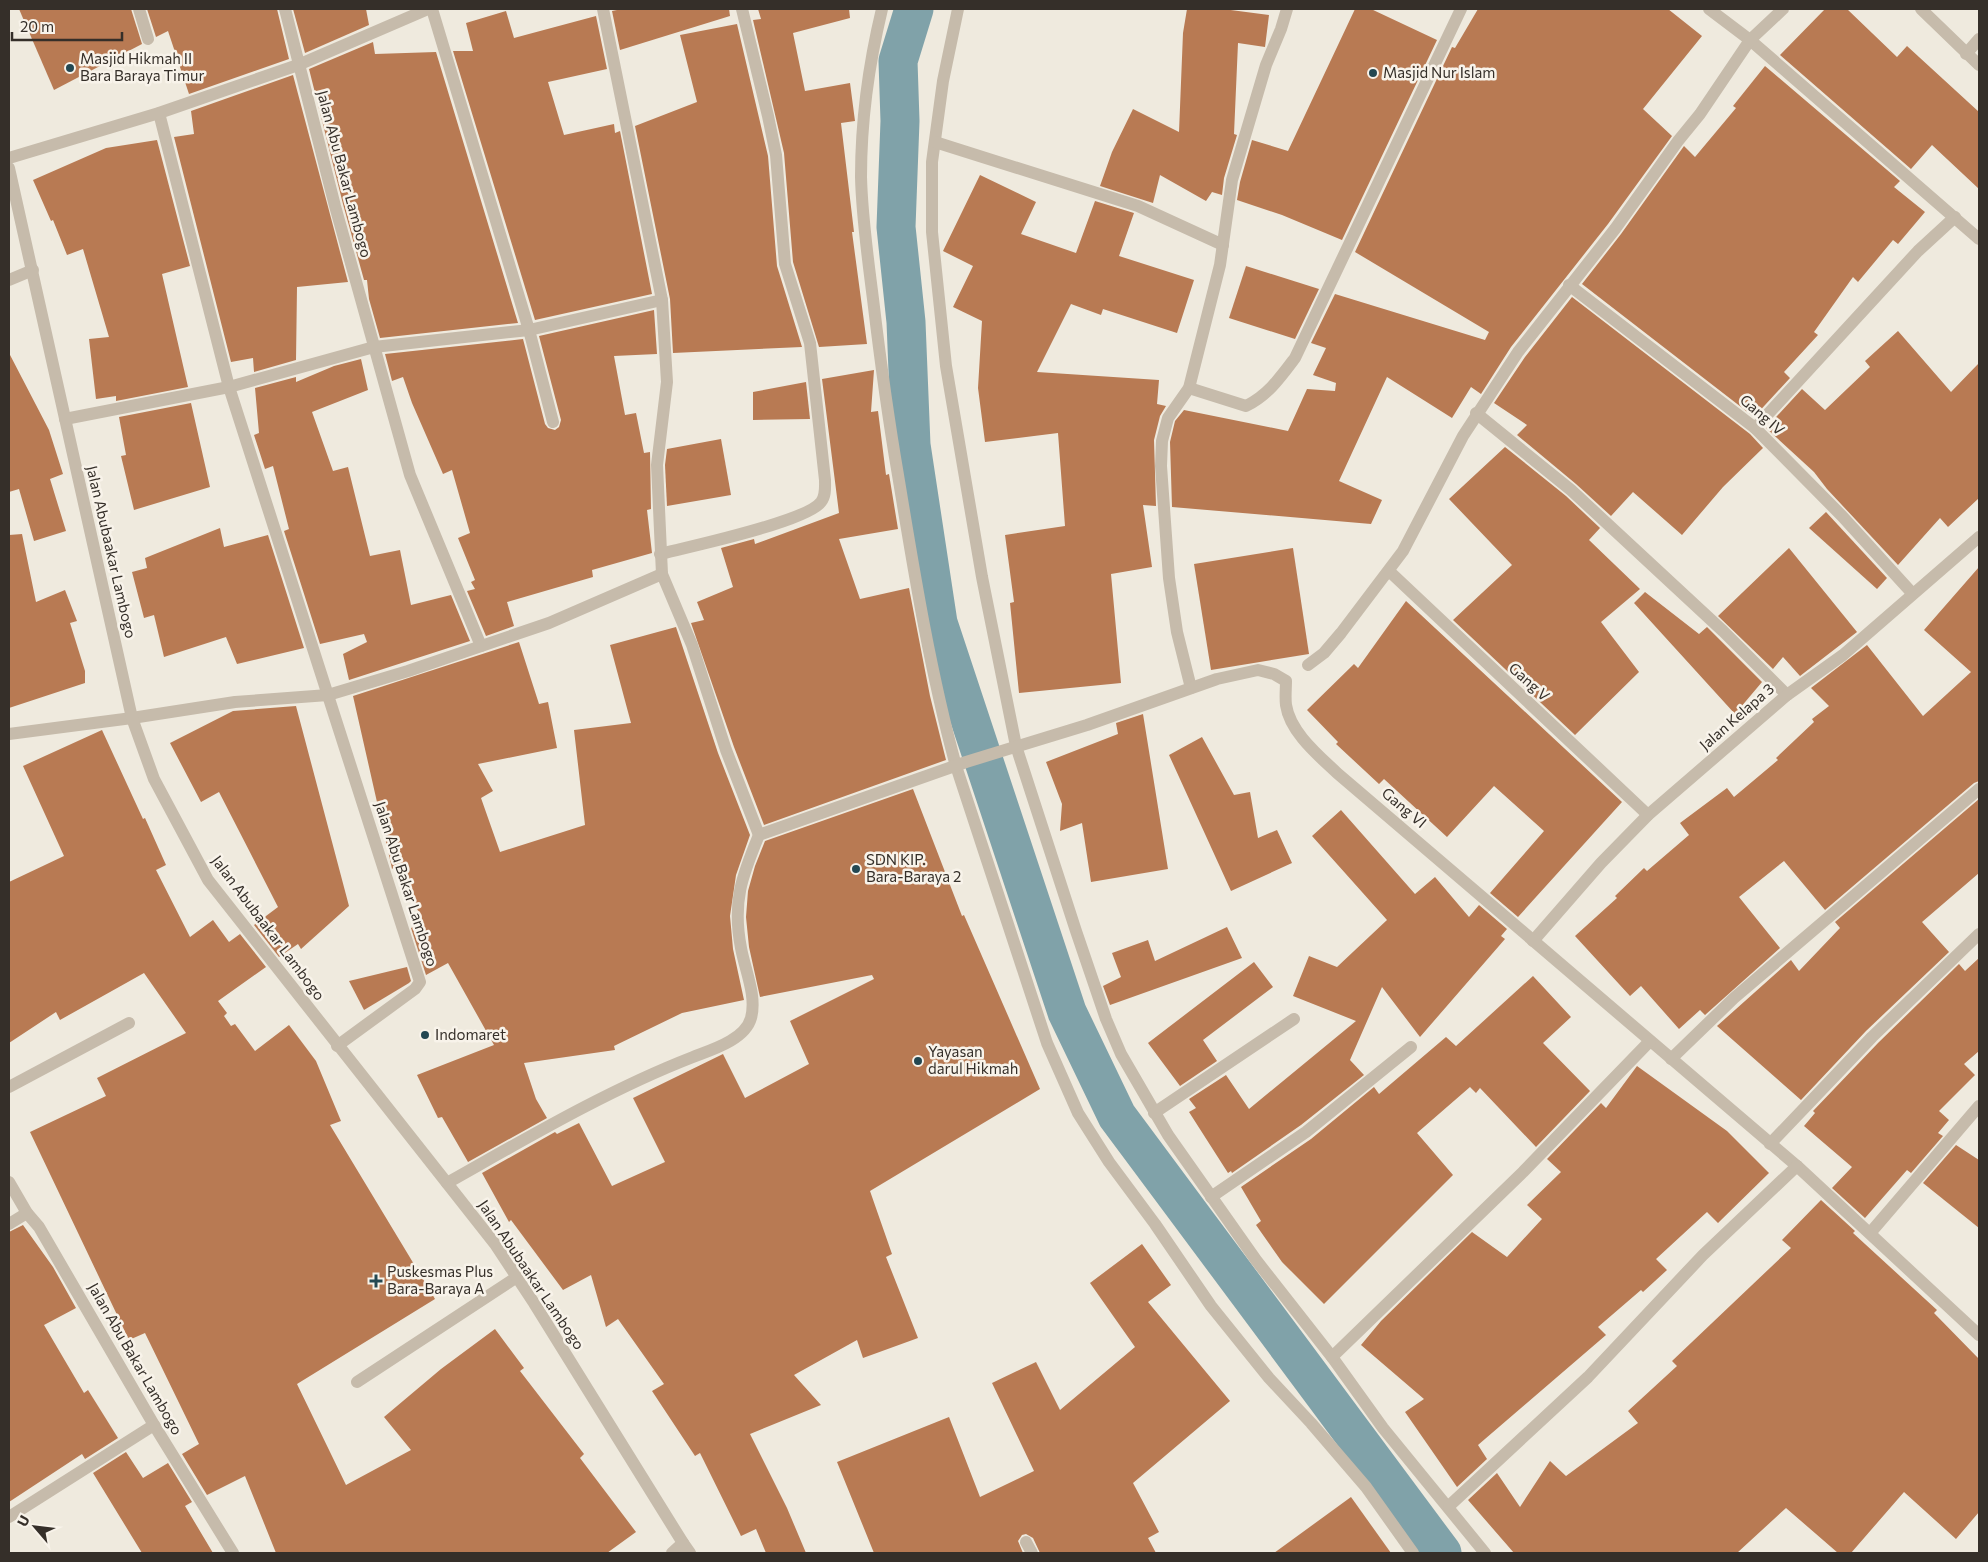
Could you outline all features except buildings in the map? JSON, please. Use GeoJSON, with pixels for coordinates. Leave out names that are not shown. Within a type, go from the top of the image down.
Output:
{"type":"FeatureCollection","features":[{"type":"Feature","properties":{"kind":"street"},"geometry":{"type":"LineString","coordinates":[[139,9],[148,40]]}},
{"type":"Feature","properties":{"kind":"street","name":"Jalan Abu Bakar Lambogo"},"geometry":{"type":"LineString","coordinates":[[284,9],[374,348],[390,397],[410,475],[481,646]]}},
{"type":"Feature","properties":{"kind":"street"},"geometry":{"type":"LineString","coordinates":[[9,158],[160,112],[298,64],[430,9],[529,330],[553,422]]}},
{"type":"Feature","properties":{"kind":"street"},"geometry":{"type":"LineString","coordinates":[[448,1183],[607,1096],[720,1046],[740,1033],[750,1021],[753,1009],[740,946],[737,907],[742,877],[759,835],[726,750],[692,645],[662,574],[657,465],[667,382],[662,300],[603,9]]}},
{"type":"Feature","properties":{"kind":"street"},"geometry":{"type":"LineString","coordinates":[[660,554],[770,525],[815,507],[822,501],[824,495],[825,480],[810,343],[785,264],[776,155],[742,9]]}},
{"type":"Feature","properties":{"kind":"street"},"geometry":{"type":"LineString","coordinates":[[882,9],[872,53],[865,109],[861,175],[863,216],[883,380],[904,514],[937,697],[961,764],[1047,1043],[1078,1113],[1109,1162],[1155,1224],[1211,1306],[1269,1378],[1311,1423],[1366,1488],[1413,1553]]}},
{"type":"Feature","properties":{"kind":"street"},"geometry":{"type":"LineString","coordinates":[[958,9],[943,81],[932,162],[932,232],[946,366],[1013,747],[1106,1019],[1121,1054],[1154,1113],[1256,1260],[1332,1357],[1383,1428],[1449,1506],[1485,1553]]}},
{"type":"Feature","properties":{"kind":"street"},"geometry":{"type":"LineString","coordinates":[[759,835],[961,764],[1087,725],[1191,688],[1178,632],[1169,578],[1161,466],[1162,441],[1168,418],[1189,388],[1211,306],[1223,244],[1232,180],[1266,65],[1281,29],[1286,9]]}},
{"type":"Feature","properties":{"kind":"street"},"geometry":{"type":"LineString","coordinates":[[1189,388],[1246,406],[1258,400],[1275,385],[1290,365],[1375,193],[1461,9]]}},
{"type":"Feature","properties":{"kind":"street"},"geometry":{"type":"LineString","coordinates":[[1709,9],[1750,40],[1979,239]]}},
{"type":"Feature","properties":{"kind":"street"},"geometry":{"type":"LineString","coordinates":[[1308,665],[1324,653],[1403,551],[1476,413],[1518,352],[1615,229],[1678,141],[1700,114],[1750,40],[1783,9]]}},
{"type":"Feature","properties":{"kind":"street"},"geometry":{"type":"LineString","coordinates":[[1921,9],[1979,65]]}},
{"type":"Feature","properties":{"kind":"street"},"geometry":{"type":"LineString","coordinates":[[1966,54],[1979,39]]}},
{"type":"Feature","properties":{"kind":"street","name":"Jalan Abu Bakar Lambogo"},"geometry":{"type":"LineString","coordinates":[[160,112],[229,387],[420,982],[415,989],[337,1046]]}},
{"type":"Feature","properties":{"kind":"street"},"geometry":{"type":"LineString","coordinates":[[935,142],[1138,206],[1223,244]]}},
{"type":"Feature","properties":{"kind":"street","name":"Jalan Abubaakar Lambogo"},"geometry":{"type":"LineString","coordinates":[[9,168],[132,718],[154,779],[208,880],[337,1046],[448,1183],[517,1277],[687,1548],[672,1553]]}},
{"type":"Feature","properties":{"kind":"street"},"geometry":{"type":"LineString","coordinates":[[1755,428],[1918,251],[1955,217]]}},
{"type":"Feature","properties":{"kind":"street"},"geometry":{"type":"LineString","coordinates":[[9,280],[32,270]]}},
{"type":"Feature","properties":{"kind":"street","name":"Gang IV"},"geometry":{"type":"LineString","coordinates":[[1569,285],[1755,428],[1842,516],[1912,593]]}},
{"type":"Feature","properties":{"kind":"street"},"geometry":{"type":"LineString","coordinates":[[65,419],[229,387],[374,348],[529,330],[662,300]]}},
{"type":"Feature","properties":{"kind":"street"},"geometry":{"type":"LineString","coordinates":[[1476,413],[1570,490],[1723,631],[1787,695]]}},
{"type":"Feature","properties":{"kind":"street","name":"Jalan Kelapa 3"},"geometry":{"type":"LineString","coordinates":[[1533,941],[1601,863],[1648,815],[1787,695],[1843,655],[1912,593],[1979,537]]}},
{"type":"Feature","properties":{"kind":"street","name":"Gang V"},"geometry":{"type":"LineString","coordinates":[[1389,571],[1648,815]]}},
{"type":"Feature","properties":{"kind":"street"},"geometry":{"type":"LineString","coordinates":[[9,734],[235,702],[328,695],[408,672],[548,624],[662,574]]}},
{"type":"Feature","properties":{"kind":"street","name":"Gang VI"},"geometry":{"type":"LineString","coordinates":[[1191,688],[1250,670],[1264,671],[1286,681],[1286,706],[1295,728],[1314,751],[1533,941],[1798,1166],[1871,1232],[1979,1335]]}},
{"type":"Feature","properties":{"kind":"street"},"geometry":{"type":"LineString","coordinates":[[1671,1059],[1734,998],[1979,789]]}},
{"type":"Feature","properties":{"kind":"street"},"geometry":{"type":"LineString","coordinates":[[1770,1144],[1872,1037],[1979,934]]}},
{"type":"Feature","properties":{"kind":"street"},"geometry":{"type":"LineString","coordinates":[[1154,1113],[1294,1019]]}},
{"type":"Feature","properties":{"kind":"street"},"geometry":{"type":"LineString","coordinates":[[9,1087],[130,1023]]}},
{"type":"Feature","properties":{"kind":"street"},"geometry":{"type":"LineString","coordinates":[[1332,1357],[1517,1178],[1650,1041]]}},
{"type":"Feature","properties":{"kind":"street"},"geometry":{"type":"LineString","coordinates":[[1211,1197],[1306,1132],[1411,1048]]}},
{"type":"Feature","properties":{"kind":"street"},"geometry":{"type":"LineString","coordinates":[[1871,1232],[1979,1106]]}},
{"type":"Feature","properties":{"kind":"street"},"geometry":{"type":"LineString","coordinates":[[1449,1506],[1588,1376],[1704,1256],[1798,1166]]}},
{"type":"Feature","properties":{"kind":"street","name":"Jalan Abu Bakar Lambogo"},"geometry":{"type":"LineString","coordinates":[[9,1182],[27,1213],[39,1227],[154,1426],[233,1553]]}},
{"type":"Feature","properties":{"kind":"street"},"geometry":{"type":"LineString","coordinates":[[9,1224],[27,1213]]}},
{"type":"Feature","properties":{"kind":"street"},"geometry":{"type":"LineString","coordinates":[[357,1382],[517,1277]]}},
{"type":"Feature","properties":{"kind":"street"},"geometry":{"type":"LineString","coordinates":[[9,1516],[154,1426]]}},
{"type":"Feature","properties":{"kind":"waterway"},"geometry":{"type":"LineString","coordinates":[[914,9],[898,61],[900,121],[896,227],[906,322],[911,445],[938,623],[1067,1012],[1117,1116],[1442,1553]]}},
{"type":"Feature","properties":{"kind":"place","name":"Masjid Hikmah II Bara Baraya Timur"},"geometry":{"type":"Point","coordinates":[70,68]}},
{"type":"Feature","properties":{"kind":"place","name":"Masjid Nur Islam"},"geometry":{"type":"Point","coordinates":[1373,73]}},
{"type":"Feature","properties":{"kind":"place","name":"SDN KIP. Bara-Baraya 2"},"geometry":{"type":"Point","coordinates":[856,869]}},
{"type":"Feature","properties":{"kind":"place","name":"Indomaret"},"geometry":{"type":"Point","coordinates":[425,1035]}},
{"type":"Feature","properties":{"kind":"place","name":"Yayasan darul Hikmah"},"geometry":{"type":"Point","coordinates":[918,1061]}},
{"type":"Feature","properties":{"kind":"place","name":"Puskesmas Plus Bara-Baraya A"},"geometry":{"type":"Point","coordinates":[376,1281]}}]}
